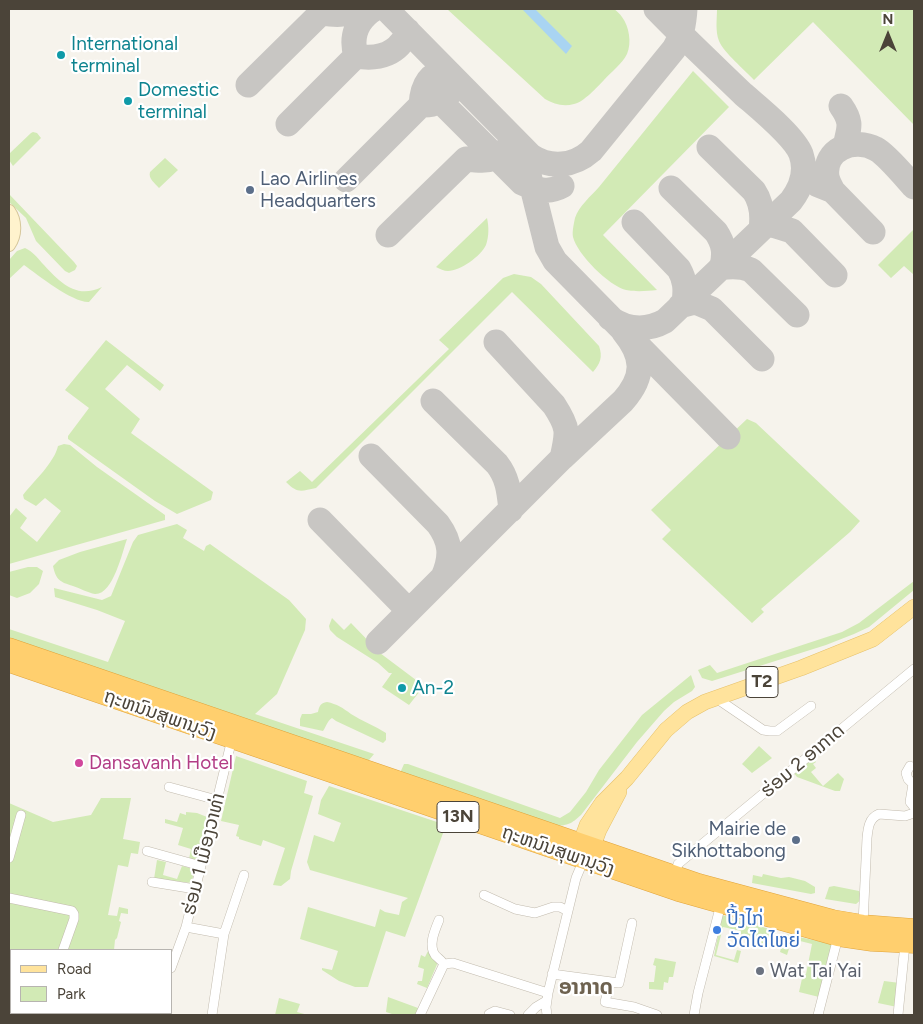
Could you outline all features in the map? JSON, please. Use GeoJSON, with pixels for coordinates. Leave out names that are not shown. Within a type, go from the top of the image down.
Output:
{"type":"FeatureCollection","features":[{"type":"Feature","properties":{"kind":"highway","name":"ຖະຫນົນສຸພານຸວົງ"},"geometry":{"type":"LineString","coordinates":[[9,647],[584,853],[678,892],[838,937],[872,942],[910,944]]}},
{"type":"Feature","properties":{"kind":"highway","name":"ຖະຫນົນສຸພານຸວົງ"},"geometry":{"type":"LineString","coordinates":[[9,663],[232,739],[584,853],[675,875],[699,884],[833,919],[863,924],[914,928]]}},
{"type":"Feature","properties":{"kind":"main road","name":"T2"},"geometry":{"type":"LineString","coordinates":[[584,853],[627,778],[666,730],[687,712],[705,702],[801,668],[873,639],[914,607]]}},
{"type":"Feature","properties":{"kind":"street"},"geometry":{"type":"LineString","coordinates":[[9,210],[14,225],[13,237],[9,245]]}},
{"type":"Feature","properties":{"kind":"street","name":"ຮ່ອມ 2 ອາກາດ"},"geometry":{"type":"LineString","coordinates":[[675,875],[678,864],[914,669]]}},
{"type":"Feature","properties":{"kind":"street"},"geometry":{"type":"LineString","coordinates":[[716,698],[763,730],[770,731],[777,731],[811,706]]}},
{"type":"Feature","properties":{"kind":"street","name":"ຮ່ອມ 1 ເມືອງວາທ່າ"},"geometry":{"type":"LineString","coordinates":[[172,965],[186,927],[232,739]]}},
{"type":"Feature","properties":{"kind":"street"},"geometry":{"type":"LineString","coordinates":[[910,766],[906,772],[908,779],[913,784],[910,802],[914,807]]}},
{"type":"Feature","properties":{"kind":"street"},"geometry":{"type":"LineString","coordinates":[[169,787],[217,800]]}},
{"type":"Feature","properties":{"kind":"street"},"geometry":{"type":"LineString","coordinates":[[863,924],[869,824],[879,814],[905,816],[914,813]]}},
{"type":"Feature","properties":{"kind":"street"},"geometry":{"type":"LineString","coordinates":[[9,858],[22,815]]}},
{"type":"Feature","properties":{"kind":"street"},"geometry":{"type":"LineString","coordinates":[[147,851],[201,866]]}},
{"type":"Feature","properties":{"kind":"street"},"geometry":{"type":"LineString","coordinates":[[547,1015],[547,997],[552,974],[584,853]]}},
{"type":"Feature","properties":{"kind":"street"},"geometry":{"type":"LineString","coordinates":[[212,1015],[224,934],[244,875]]}},
{"type":"Feature","properties":{"kind":"street"},"geometry":{"type":"LineString","coordinates":[[152,882],[195,889]]}},
{"type":"Feature","properties":{"kind":"street"},"geometry":{"type":"LineString","coordinates":[[484,895],[515,909],[535,914],[553,907],[560,907],[568,911]]}},
{"type":"Feature","properties":{"kind":"street"},"geometry":{"type":"LineString","coordinates":[[9,898],[72,911],[74,919],[63,949]]}},
{"type":"Feature","properties":{"kind":"street"},"geometry":{"type":"LineString","coordinates":[[694,1015],[698,992],[721,904]]}},
{"type":"Feature","properties":{"kind":"street"},"geometry":{"type":"LineString","coordinates":[[439,920],[434,931],[432,945],[435,954],[444,964]]}},
{"type":"Feature","properties":{"kind":"street"},"geometry":{"type":"LineString","coordinates":[[552,974],[619,983],[632,924]]}},
{"type":"Feature","properties":{"kind":"street"},"geometry":{"type":"LineString","coordinates":[[186,927],[224,934]]}},
{"type":"Feature","properties":{"kind":"street"},"geometry":{"type":"LineString","coordinates":[[818,1015],[838,937]]}},
{"type":"Feature","properties":{"kind":"street"},"geometry":{"type":"LineString","coordinates":[[898,1015],[910,944]]}},
{"type":"Feature","properties":{"kind":"street"},"geometry":{"type":"LineString","coordinates":[[444,964],[453,963],[547,997]]}},
{"type":"Feature","properties":{"kind":"street"},"geometry":{"type":"LineString","coordinates":[[420,1015],[444,964]]}},
{"type":"Feature","properties":{"kind":"street"},"geometry":{"type":"LineString","coordinates":[[610,982],[605,1002],[634,1007],[657,1015]]}},
{"type":"Feature","properties":{"kind":"street"},"geometry":{"type":"LineString","coordinates":[[528,1015],[547,997]]}},
{"type":"Feature","properties":{"kind":"street"},"geometry":{"type":"LineString","coordinates":[[489,1015],[495,1011],[510,1015]]}},
{"type":"Feature","properties":{"kind":"green space"},"geometry":{"type":"Polygon","coordinates":[[[447,9],[614,9],[626,25],[629,35],[629,50],[619,65],[586,97],[578,103],[559,104],[545,99],[447,9]]]}},
{"type":"Feature","properties":{"kind":"green space"},"geometry":{"type":"Polygon","coordinates":[[[717,9],[914,9],[914,125],[813,22],[754,80],[730,56],[719,41],[717,9]]]}},
{"type":"Feature","properties":{"kind":"green space"},"geometry":{"type":"Polygon","coordinates":[[[693,71],[729,107],[603,235],[657,290],[626,290],[603,276],[581,252],[573,237],[575,218],[582,205],[599,187],[693,71]]]}},
{"type":"Feature","properties":{"kind":"green space"},"geometry":{"type":"Polygon","coordinates":[[[33,132],[37,133],[41,138],[13,166],[9,160],[10,153],[33,132]]]}},
{"type":"Feature","properties":{"kind":"green space"},"geometry":{"type":"Polygon","coordinates":[[[165,158],[178,170],[159,188],[151,179],[150,172],[165,158]]]}},
{"type":"Feature","properties":{"kind":"green space"},"geometry":{"type":"Polygon","coordinates":[[[9,194],[74,262],[77,266],[75,270],[69,273],[65,271],[36,241],[26,218],[9,202],[9,194]]]}},
{"type":"Feature","properties":{"kind":"green space"},"geometry":{"type":"Polygon","coordinates":[[[487,218],[488,238],[480,254],[464,266],[453,270],[445,271],[436,267],[487,218]]]}},
{"type":"Feature","properties":{"kind":"green space"},"geometry":{"type":"Polygon","coordinates":[[[914,229],[914,275],[904,266],[891,278],[878,265],[914,229]]]}},
{"type":"Feature","properties":{"kind":"green space"},"geometry":{"type":"Polygon","coordinates":[[[25,248],[34,254],[68,287],[84,291],[102,287],[89,302],[74,298],[65,293],[24,265],[9,279],[9,260],[17,251],[25,248]]]}},
{"type":"Feature","properties":{"kind":"green space"},"geometry":{"type":"Polygon","coordinates":[[[514,274],[531,277],[541,284],[599,346],[600,360],[593,372],[512,292],[316,488],[300,491],[286,482],[300,471],[312,482],[449,349],[439,340],[503,278],[514,274]]]}},
{"type":"Feature","properties":{"kind":"green space"},"geometry":{"type":"Polygon","coordinates":[[[106,340],[164,385],[160,391],[127,365],[105,389],[140,419],[131,433],[213,492],[211,500],[177,514],[155,501],[68,439],[68,436],[89,408],[65,390],[106,340]]]}},
{"type":"Feature","properties":{"kind":"green space"},"geometry":{"type":"Polygon","coordinates":[[[747,419],[756,423],[860,521],[850,532],[761,609],[764,612],[752,623],[662,539],[671,530],[651,510],[747,419]]]}},
{"type":"Feature","properties":{"kind":"green space"},"geometry":{"type":"Polygon","coordinates":[[[70,445],[97,467],[165,515],[165,520],[9,564],[9,517],[16,508],[27,518],[20,528],[37,542],[61,511],[45,498],[36,506],[24,499],[23,495],[48,465],[58,446],[70,445]]]}},
{"type":"Feature","properties":{"kind":"green space"},"geometry":{"type":"Polygon","coordinates":[[[177,524],[187,530],[183,538],[204,551],[206,546],[210,544],[289,600],[306,619],[305,630],[277,694],[255,714],[374,754],[369,760],[365,761],[9,639],[9,629],[108,662],[125,621],[55,597],[54,588],[102,600],[111,596],[133,542],[138,535],[177,524]]]}},
{"type":"Feature","properties":{"kind":"green space"},"geometry":{"type":"Polygon","coordinates":[[[127,539],[112,581],[101,592],[95,594],[59,580],[53,566],[59,560],[127,539]]]}},
{"type":"Feature","properties":{"kind":"green space"},"geometry":{"type":"Polygon","coordinates":[[[28,567],[37,567],[43,571],[39,584],[30,593],[17,598],[9,595],[9,572],[28,567]]]}},
{"type":"Feature","properties":{"kind":"green space"},"geometry":{"type":"Polygon","coordinates":[[[914,581],[914,590],[869,627],[854,634],[826,645],[712,681],[702,678],[698,670],[710,665],[717,673],[842,632],[859,623],[914,581]]]}},
{"type":"Feature","properties":{"kind":"green space"},"geometry":{"type":"Polygon","coordinates":[[[332,618],[344,630],[351,623],[380,653],[424,686],[409,705],[382,687],[392,673],[389,673],[378,663],[337,637],[330,630],[329,626],[332,618]]]}},
{"type":"Feature","properties":{"kind":"green space"},"geometry":{"type":"Polygon","coordinates":[[[691,675],[695,687],[692,691],[674,702],[664,711],[637,742],[581,815],[567,824],[555,826],[400,773],[404,764],[408,764],[560,818],[570,812],[586,792],[599,770],[642,715],[691,675]]]}},
{"type":"Feature","properties":{"kind":"green space"},"geometry":{"type":"Polygon","coordinates":[[[327,702],[340,706],[355,717],[386,733],[386,740],[383,743],[332,718],[323,731],[300,726],[302,714],[318,712],[321,704],[327,702]]]}},
{"type":"Feature","properties":{"kind":"green space"},"geometry":{"type":"Polygon","coordinates":[[[759,746],[772,758],[752,773],[742,764],[759,746]]]}},
{"type":"Feature","properties":{"kind":"green space"},"geometry":{"type":"Polygon","coordinates":[[[236,756],[307,781],[304,793],[313,796],[290,879],[281,886],[273,885],[285,848],[263,840],[261,846],[239,839],[236,836],[239,825],[221,821],[236,756]]]}},
{"type":"Feature","properties":{"kind":"green space"},"geometry":{"type":"Polygon","coordinates":[[[812,757],[816,762],[813,764],[816,768],[811,772],[823,786],[838,773],[844,779],[840,791],[835,791],[797,777],[793,772],[812,757]]]}},
{"type":"Feature","properties":{"kind":"green space"},"geometry":{"type":"Polygon","coordinates":[[[329,786],[446,825],[405,937],[386,931],[368,987],[355,987],[339,981],[322,970],[322,968],[332,970],[338,951],[300,939],[308,907],[375,927],[380,909],[399,915],[402,902],[408,898],[310,870],[307,862],[314,835],[334,842],[341,823],[318,814],[321,800],[329,786]]]}},
{"type":"Feature","properties":{"kind":"green space"},"geometry":{"type":"Polygon","coordinates":[[[101,798],[131,798],[123,839],[140,842],[138,854],[131,853],[128,867],[118,865],[108,915],[117,916],[119,907],[128,909],[128,914],[121,913],[119,921],[121,922],[114,949],[10,949],[9,979],[9,803],[53,822],[91,815],[101,798]]]}},
{"type":"Feature","properties":{"kind":"green space"},"geometry":{"type":"Polygon","coordinates":[[[186,812],[197,813],[207,817],[199,859],[189,859],[191,849],[178,845],[183,828],[165,823],[165,819],[177,822],[180,813],[186,815],[186,812]]]}},
{"type":"Feature","properties":{"kind":"green space"},"geometry":{"type":"Polygon","coordinates":[[[157,860],[166,862],[163,875],[177,879],[182,866],[194,869],[192,883],[154,879],[157,860]]]}},
{"type":"Feature","properties":{"kind":"green space"},"geometry":{"type":"Polygon","coordinates":[[[763,874],[805,881],[815,887],[815,893],[811,894],[752,883],[753,875],[762,877],[763,874]]]}},
{"type":"Feature","properties":{"kind":"green space"},"geometry":{"type":"Polygon","coordinates":[[[834,886],[859,891],[862,899],[856,904],[825,899],[829,887],[834,886]]]}},
{"type":"Feature","properties":{"kind":"green space"},"geometry":{"type":"Polygon","coordinates":[[[722,915],[776,931],[772,948],[739,938],[741,931],[723,927],[716,955],[734,960],[737,950],[741,951],[738,963],[714,956],[722,915]]]}},
{"type":"Feature","properties":{"kind":"green space"},"geometry":{"type":"Polygon","coordinates":[[[785,934],[832,944],[819,997],[799,992],[803,974],[806,974],[812,944],[792,939],[787,955],[780,952],[785,934]]]}},
{"type":"Feature","properties":{"kind":"green space"},"geometry":{"type":"Polygon","coordinates":[[[429,949],[438,962],[427,988],[417,984],[418,981],[422,981],[424,969],[418,967],[421,955],[425,957],[429,949]]]}},
{"type":"Feature","properties":{"kind":"green space"},"geometry":{"type":"Polygon","coordinates":[[[655,958],[676,962],[673,977],[669,977],[668,983],[664,982],[663,990],[649,989],[649,982],[654,982],[656,966],[653,965],[655,958]]]}},
{"type":"Feature","properties":{"kind":"green space"},"geometry":{"type":"Polygon","coordinates":[[[884,981],[900,983],[897,1007],[878,1003],[884,981]]]}},
{"type":"Feature","properties":{"kind":"green space"},"geometry":{"type":"Polygon","coordinates":[[[388,997],[418,1008],[416,1015],[395,1015],[386,1012],[388,997]]]}},
{"type":"Feature","properties":{"kind":"green space"},"geometry":{"type":"Polygon","coordinates":[[[279,998],[300,1004],[297,1012],[308,1015],[275,1015],[279,998]]]}},
{"type":"Feature","properties":{"kind":"water"},"geometry":{"type":"Polygon","coordinates":[[[522,9],[535,9],[572,46],[566,54],[522,9]]]}},
{"type":"Feature","properties":{"kind":"taxiway"},"geometry":{"type":"LineString","coordinates":[[248,85],[321,13],[340,14],[358,9]]}},
{"type":"Feature","properties":{"kind":"taxiway"},"geometry":{"type":"LineString","coordinates":[[356,56],[354,49],[356,29],[363,18],[374,9]]}},
{"type":"Feature","properties":{"kind":"taxiway"},"geometry":{"type":"LineString","coordinates":[[386,9],[531,156],[546,163],[554,164],[570,163],[591,151],[674,49],[682,30],[685,9]]}},
{"type":"Feature","properties":{"kind":"taxiway"},"geometry":{"type":"LineString","coordinates":[[610,318],[623,325],[637,328],[644,328],[665,321],[791,201],[798,191],[803,173],[801,154],[791,139],[656,9]]}},
{"type":"Feature","properties":{"kind":"taxiway"},"geometry":{"type":"LineString","coordinates":[[288,124],[356,56],[373,57],[387,54],[399,45],[408,31]]}},
{"type":"Feature","properties":{"kind":"taxiway"},"geometry":{"type":"LineString","coordinates":[[421,105],[427,82],[430,78],[446,70]]}},
{"type":"Feature","properties":{"kind":"taxiway"},"geometry":{"type":"LineString","coordinates":[[346,180],[421,105],[430,105],[438,102],[452,91]]}},
{"type":"Feature","properties":{"kind":"taxiway"},"geometry":{"type":"LineString","coordinates":[[441,102],[522,183],[537,189],[547,190],[562,186]]}},
{"type":"Feature","properties":{"kind":"taxiway"},"geometry":{"type":"LineString","coordinates":[[841,106],[849,121],[845,146]]}},
{"type":"Feature","properties":{"kind":"taxiway"},"geometry":{"type":"LineString","coordinates":[[388,235],[466,159],[488,160],[499,156],[514,139]]}},
{"type":"Feature","properties":{"kind":"taxiway"},"geometry":{"type":"LineString","coordinates":[[833,191],[827,177],[827,167],[830,159],[842,148],[858,144],[880,152],[914,187]]}},
{"type":"Feature","properties":{"kind":"taxiway"},"geometry":{"type":"LineString","coordinates":[[517,146],[527,167],[547,247],[555,261],[728,437]]}},
{"type":"Feature","properties":{"kind":"taxiway"},"geometry":{"type":"LineString","coordinates":[[709,147],[754,191],[761,209],[761,229]]}},
{"type":"Feature","properties":{"kind":"taxiway"},"geometry":{"type":"LineString","coordinates":[[818,185],[833,191],[873,232]]}},
{"type":"Feature","properties":{"kind":"taxiway"},"geometry":{"type":"LineString","coordinates":[[671,188],[716,232],[723,249],[722,266]]}},
{"type":"Feature","properties":{"kind":"taxiway"},"geometry":{"type":"LineString","coordinates":[[634,222],[679,269],[683,277],[684,302]]}},
{"type":"Feature","properties":{"kind":"taxiway"},"geometry":{"type":"LineString","coordinates":[[763,227],[770,225],[792,231],[835,275]]}},
{"type":"Feature","properties":{"kind":"taxiway"},"geometry":{"type":"LineString","coordinates":[[720,268],[736,267],[751,270],[797,315]]}},
{"type":"Feature","properties":{"kind":"taxiway"},"geometry":{"type":"LineString","coordinates":[[680,306],[695,302],[712,309],[762,359]]}},
{"type":"Feature","properties":{"kind":"taxiway"},"geometry":{"type":"LineString","coordinates":[[378,642],[562,458],[623,401],[635,383],[639,366],[635,349],[623,331]]}},
{"type":"Feature","properties":{"kind":"taxiway"},"geometry":{"type":"LineString","coordinates":[[496,342],[554,405],[559,413],[566,430],[562,458]]}},
{"type":"Feature","properties":{"kind":"taxiway"},"geometry":{"type":"LineString","coordinates":[[433,401],[501,469],[509,491],[511,510]]}},
{"type":"Feature","properties":{"kind":"taxiway"},"geometry":{"type":"LineString","coordinates":[[371,456],[438,524],[446,537],[449,556],[443,577]]}},
{"type":"Feature","properties":{"kind":"taxiway"},"geometry":{"type":"LineString","coordinates":[[320,520],[409,611]]}},
{"type":"Feature","properties":{"kind":"place","name":"International terminal"},"geometry":{"type":"Point","coordinates":[61,55]}},
{"type":"Feature","properties":{"kind":"place","name":"Domestic terminal"},"geometry":{"type":"Point","coordinates":[128,101]}},
{"type":"Feature","properties":{"kind":"place","name":"Lao Airlines Headquarters"},"geometry":{"type":"Point","coordinates":[250,190]}},
{"type":"Feature","properties":{"kind":"place","name":"An-2"},"geometry":{"type":"Point","coordinates":[402,688]}},
{"type":"Feature","properties":{"kind":"place","name":"Dansavanh Hotel"},"geometry":{"type":"Point","coordinates":[79,763]}},
{"type":"Feature","properties":{"kind":"place","name":"Mairie de Sikhottabong"},"geometry":{"type":"Point","coordinates":[796,840]}},
{"type":"Feature","properties":{"kind":"place","name":"ປີ້ງໄກ່ ວັດໄຕໄຫຍ່"},"geometry":{"type":"Point","coordinates":[717,930]}},
{"type":"Feature","properties":{"kind":"place","name":"Wat Tai Yai"},"geometry":{"type":"Point","coordinates":[760,971]}},
{"type":"Feature","properties":{"kind":"district","name":"ອາກາດ"},"geometry":{"type":"Point","coordinates":[586,988]}}]}
